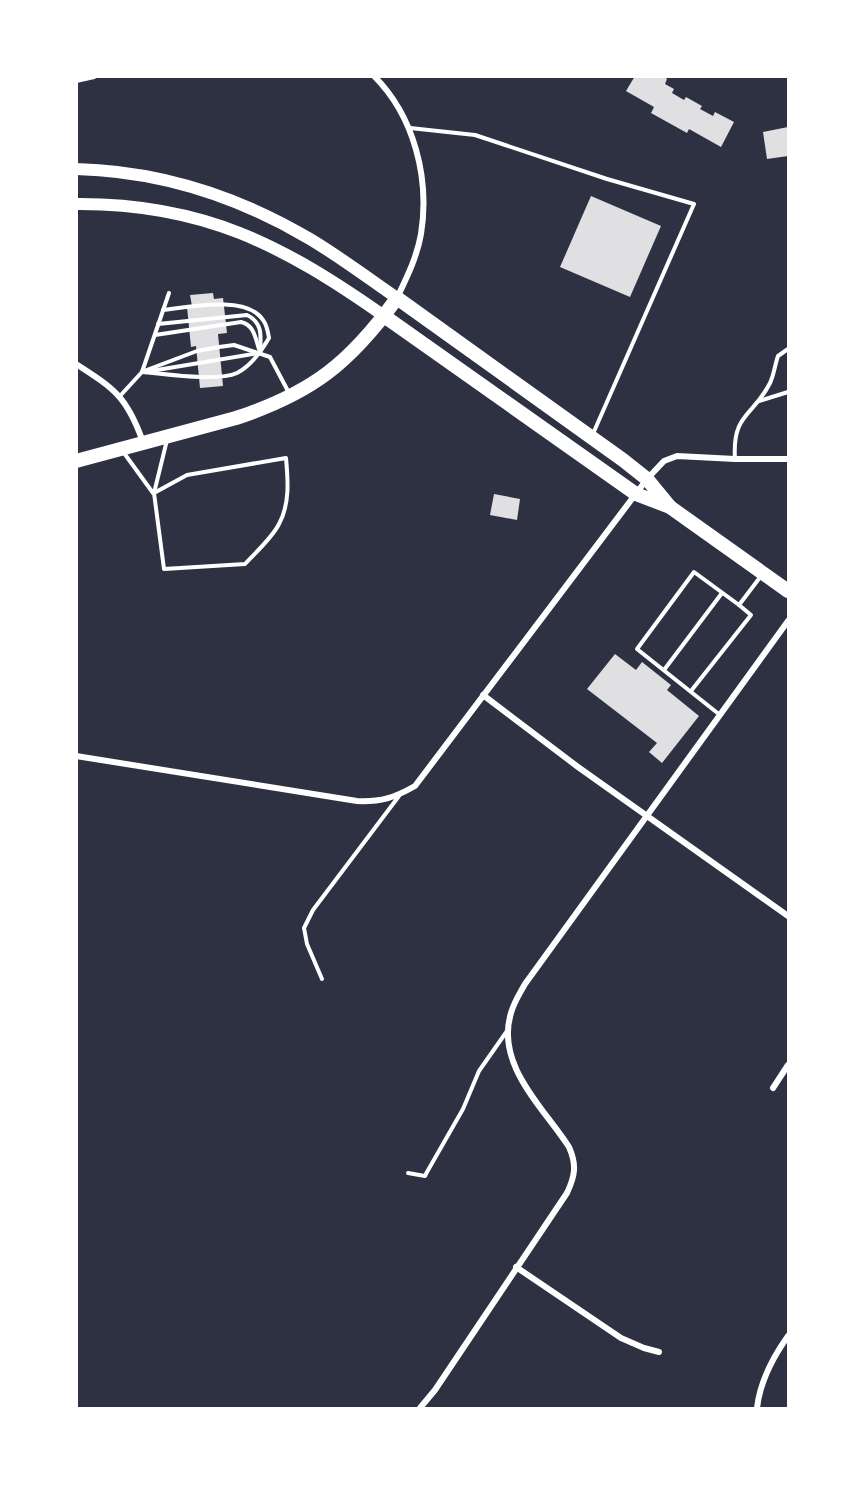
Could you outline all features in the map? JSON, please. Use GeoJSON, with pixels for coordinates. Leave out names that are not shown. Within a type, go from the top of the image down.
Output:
{"type":"FeatureCollection","features":[{"type":"Feature","properties":{"kind":"highway"},"geometry":{"type":"LineString","coordinates":[[76,461],[236,418],[291,396],[330,372],[346,358],[367,338],[397,298],[592,436],[646,479],[670,507],[789,591]]}},
{"type":"Feature","properties":{"kind":"highway"},"geometry":{"type":"LineString","coordinates":[[384,316],[636,494],[670,507]]}},
{"type":"Feature","properties":{"kind":"main road"},"geometry":{"type":"LineString","coordinates":[[76,169],[134,173],[207,191],[244,205],[311,239],[397,298]]}},
{"type":"Feature","properties":{"kind":"main road"},"geometry":{"type":"LineString","coordinates":[[76,204],[130,206],[164,211],[234,229],[299,260],[384,316]]}},
{"type":"Feature","properties":{"kind":"street"},"geometry":{"type":"LineString","coordinates":[[76,80],[94,76]]}},
{"type":"Feature","properties":{"kind":"street"},"geometry":{"type":"LineString","coordinates":[[374,76],[391,96],[410,128],[422,192],[421,233],[409,273],[397,298]]}},
{"type":"Feature","properties":{"kind":"street"},"geometry":{"type":"LineString","coordinates":[[76,364],[106,383],[120,396],[135,419],[143,442]]}},
{"type":"Feature","properties":{"kind":"street"},"geometry":{"type":"LineString","coordinates":[[76,756],[357,801],[377,802],[399,795],[415,786],[646,479],[664,461],[677,456],[789,459]]}},
{"type":"Feature","properties":{"kind":"street"},"geometry":{"type":"LineString","coordinates":[[420,1408],[435,1390],[567,1193],[573,1180],[574,1158],[569,1147],[518,1073],[509,1046],[510,1014],[515,1001],[525,984],[789,621]]}},
{"type":"Feature","properties":{"kind":"street"},"geometry":{"type":"LineString","coordinates":[[483,695],[646,817],[789,916]]}},
{"type":"Feature","properties":{"kind":"street"},"geometry":{"type":"LineString","coordinates":[[773,1088],[789,1065]]}},
{"type":"Feature","properties":{"kind":"street"},"geometry":{"type":"LineString","coordinates":[[516,1267],[621,1338],[659,1352]]}},
{"type":"Feature","properties":{"kind":"street"},"geometry":{"type":"LineString","coordinates":[[757,1408],[763,1380],[779,1348],[789,1336]]}},
{"type":"Feature","properties":{"kind":"lane"},"geometry":{"type":"LineString","coordinates":[[410,128],[475,135],[606,179],[694,204],[592,436]]}},
{"type":"Feature","properties":{"kind":"lane"},"geometry":{"type":"LineString","coordinates":[[120,396],[142,372],[169,293]]}},
{"type":"Feature","properties":{"kind":"lane"},"geometry":{"type":"LineString","coordinates":[[142,372],[200,378],[237,373],[260,353],[269,338],[264,321],[252,310],[238,305],[163,310]]}},
{"type":"Feature","properties":{"kind":"lane"},"geometry":{"type":"LineString","coordinates":[[158,324],[247,315],[254,318],[261,329],[260,353]]}},
{"type":"Feature","properties":{"kind":"lane"},"geometry":{"type":"LineString","coordinates":[[154,336],[241,322],[252,328],[260,353]]}},
{"type":"Feature","properties":{"kind":"lane"},"geometry":{"type":"LineString","coordinates":[[142,372],[197,351],[234,345],[270,357],[291,396]]}},
{"type":"Feature","properties":{"kind":"lane"},"geometry":{"type":"LineString","coordinates":[[735,459],[734,441],[737,429],[770,382],[778,356],[789,349]]}},
{"type":"Feature","properties":{"kind":"lane"},"geometry":{"type":"LineString","coordinates":[[142,372],[260,353]]}},
{"type":"Feature","properties":{"kind":"lane"},"geometry":{"type":"LineString","coordinates":[[758,401],[789,392]]}},
{"type":"Feature","properties":{"kind":"lane"},"geometry":{"type":"LineString","coordinates":[[154,493],[187,475],[286,459],[289,484],[286,502],[279,524],[246,564],[164,569],[154,493],[168,435]]}},
{"type":"Feature","properties":{"kind":"lane"},"geometry":{"type":"LineString","coordinates":[[120,449],[154,493]]}},
{"type":"Feature","properties":{"kind":"lane"},"geometry":{"type":"LineString","coordinates":[[691,691],[751,615],[694,572],[637,649],[720,715]]}},
{"type":"Feature","properties":{"kind":"lane"},"geometry":{"type":"LineString","coordinates":[[739,605],[763,573]]}},
{"type":"Feature","properties":{"kind":"lane"},"geometry":{"type":"LineString","coordinates":[[664,670],[722,592]]}},
{"type":"Feature","properties":{"kind":"lane"},"geometry":{"type":"LineString","coordinates":[[322,980],[307,944],[304,928],[313,910],[399,795]]}},
{"type":"Feature","properties":{"kind":"lane"},"geometry":{"type":"LineString","coordinates":[[408,1173],[424,1176],[427,1172],[463,1109],[479,1071],[508,1030]]}},
{"type":"Feature","properties":{"kind":"building"},"geometry":{"type":"Polygon","coordinates":[[[635,76],[659,78],[663,76],[667,79],[665,84],[674,89],[672,93],[684,100],[686,97],[702,106],[700,109],[713,116],[715,112],[734,122],[721,147],[689,129],[687,133],[651,113],[654,107],[626,91],[635,76]]]}},
{"type":"Feature","properties":{"kind":"building"},"geometry":{"type":"Polygon","coordinates":[[[788,127],[788,156],[767,159],[763,132],[788,127]]]}},
{"type":"Feature","properties":{"kind":"building"},"geometry":{"type":"Polygon","coordinates":[[[591,196],[661,226],[630,297],[560,267],[591,196]]]}},
{"type":"Feature","properties":{"kind":"building"},"geometry":{"type":"Polygon","coordinates":[[[213,293],[214,299],[223,298],[227,333],[218,334],[223,386],[200,388],[196,346],[191,347],[187,307],[192,306],[190,295],[213,293]]]}},
{"type":"Feature","properties":{"kind":"building"},"geometry":{"type":"Polygon","coordinates":[[[494,494],[520,499],[517,520],[490,515],[494,494]]]}},
{"type":"Feature","properties":{"kind":"building"},"geometry":{"type":"Polygon","coordinates":[[[615,654],[636,670],[642,662],[671,685],[667,690],[699,716],[662,763],[649,752],[657,743],[587,689],[615,654]]]}}]}
